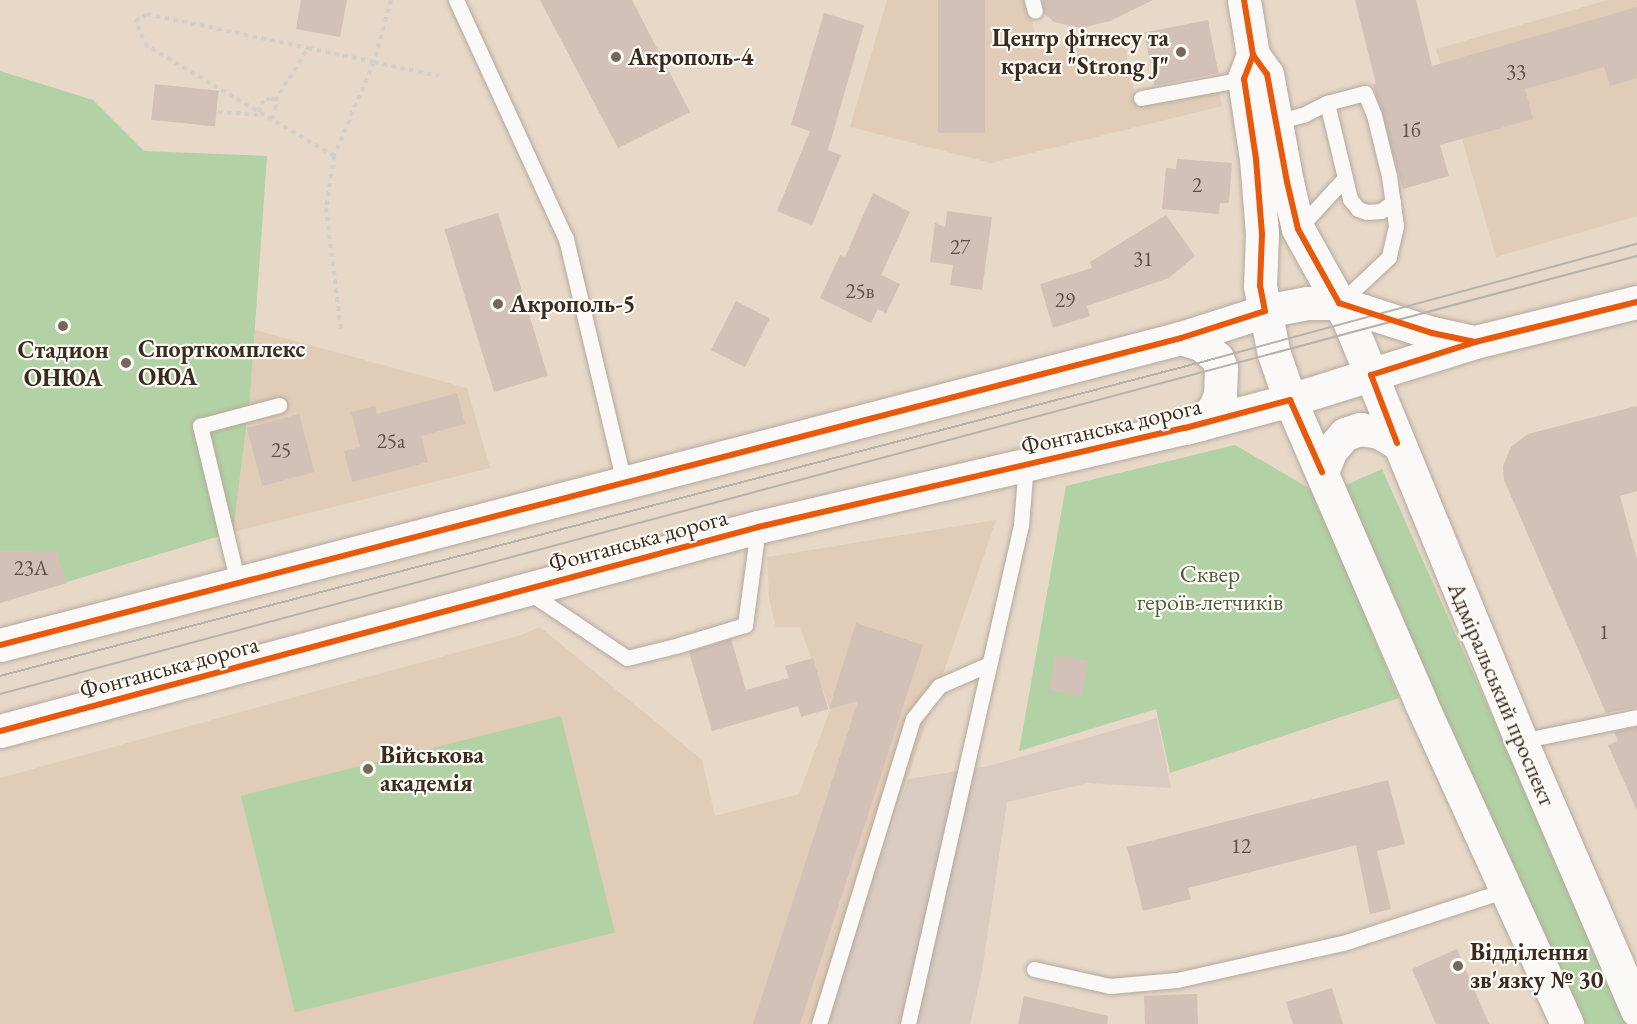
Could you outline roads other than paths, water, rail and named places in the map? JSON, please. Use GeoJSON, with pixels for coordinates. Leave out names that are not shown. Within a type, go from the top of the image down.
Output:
{"type":"FeatureCollection","features":[{"type":"Feature","properties":{"kind":"main road"},"geometry":{"type":"LineString","coordinates":[[1244,0],[1262,234],[1260,286],[1274,354],[1290,400],[1420,701],[1567,1024]]}},
{"type":"Feature","properties":{"kind":"main road","name":"Адміральський проспект"},"geometry":{"type":"LineString","coordinates":[[1248,67],[1267,74],[1298,229],[1339,303],[1371,375],[1397,444],[1521,741],[1637,1010]]}},
{"type":"Feature","properties":{"kind":"main road"},"geometry":{"type":"LineString","coordinates":[[1371,375],[1475,342],[1637,302]]}},
{"type":"Feature","properties":{"kind":"main road"},"geometry":{"type":"LineString","coordinates":[[0,645],[1181,338],[1265,312],[1307,303],[1339,303],[1432,333],[1475,342]]}},
{"type":"Feature","properties":{"kind":"main road"},"geometry":{"type":"LineString","coordinates":[[1181,338],[1202,345],[1216,358],[1221,368],[1220,395],[1215,407],[1200,424]]}},
{"type":"Feature","properties":{"kind":"main road","name":"Фонтанська дорога"},"geometry":{"type":"LineString","coordinates":[[0,731],[758,527],[1200,424],[1371,375]]}},
{"type":"Feature","properties":{"kind":"main road"},"geometry":{"type":"LineString","coordinates":[[1322,472],[1331,450],[1345,434],[1360,429],[1379,432],[1397,444]]}},
{"type":"Feature","properties":{"kind":"lane"},"geometry":{"type":"LineString","coordinates":[[456,0],[566,239],[624,482]]}},
{"type":"Feature","properties":{"kind":"lane"},"geometry":{"type":"LineString","coordinates":[[1141,98],[1248,67]]}},
{"type":"Feature","properties":{"kind":"lane"},"geometry":{"type":"LineString","coordinates":[[1276,122],[1303,116],[1327,103],[1365,93],[1376,125],[1393,202],[1395,226],[1389,258],[1339,303]]}},
{"type":"Feature","properties":{"kind":"lane"},"geometry":{"type":"LineString","coordinates":[[1327,103],[1350,198],[1358,209],[1367,212],[1381,211],[1393,202]]}},
{"type":"Feature","properties":{"kind":"lane"},"geometry":{"type":"LineString","coordinates":[[1298,229],[1344,179]]}},
{"type":"Feature","properties":{"kind":"lane"},"geometry":{"type":"LineString","coordinates":[[238,583],[200,426],[279,405]]}},
{"type":"Feature","properties":{"kind":"lane"},"geometry":{"type":"LineString","coordinates":[[908,1024],[1021,525],[1026,464]]}},
{"type":"Feature","properties":{"kind":"lane"},"geometry":{"type":"LineString","coordinates":[[524,590],[627,658],[679,645],[746,625],[758,527]]}},
{"type":"Feature","properties":{"kind":"lane"},"geometry":{"type":"LineString","coordinates":[[819,1024],[913,719],[939,686],[989,664]]}},
{"type":"Feature","properties":{"kind":"lane"},"geometry":{"type":"LineString","coordinates":[[1521,741],[1637,717]]}},
{"type":"Feature","properties":{"kind":"lane"},"geometry":{"type":"LineString","coordinates":[[1034,969],[1110,986],[1177,980],[1342,944],[1506,890]]}},
{"type":"Feature","properties":{"kind":"tram line"},"geometry":{"type":"LineString","coordinates":[[0,676],[1217,358],[1637,244]]}},
{"type":"Feature","properties":{"kind":"tram line"},"geometry":{"type":"LineString","coordinates":[[0,694],[1637,256]]}},
{"type":"Feature","properties":{"kind":"place","name":"Центр фітнесу та краси \"Strong J\""},"geometry":{"type":"Point","coordinates":[1181,52]}},
{"type":"Feature","properties":{"kind":"place","name":"Акрополь-4"},"geometry":{"type":"Point","coordinates":[616,57]}},
{"type":"Feature","properties":{"kind":"place","name":"Акрополь-5"},"geometry":{"type":"Point","coordinates":[498,304]}},
{"type":"Feature","properties":{"kind":"place","name":"Стадион ОНЮА"},"geometry":{"type":"Point","coordinates":[63,326]}},
{"type":"Feature","properties":{"kind":"place","name":"Спорткомплекс ОЮА"},"geometry":{"type":"Point","coordinates":[126,363]}},
{"type":"Feature","properties":{"kind":"place","name":"Військова академія"},"geometry":{"type":"Point","coordinates":[368,769]}},
{"type":"Feature","properties":{"kind":"place","name":"Відділення зв'язку № 30"},"geometry":{"type":"Point","coordinates":[1458,966]}},
{"type":"Feature","properties":{"kind":"park label","name":"Сквер героїв-летчиків"},"geometry":{"type":"Point","coordinates":[1210,588]}}]}
